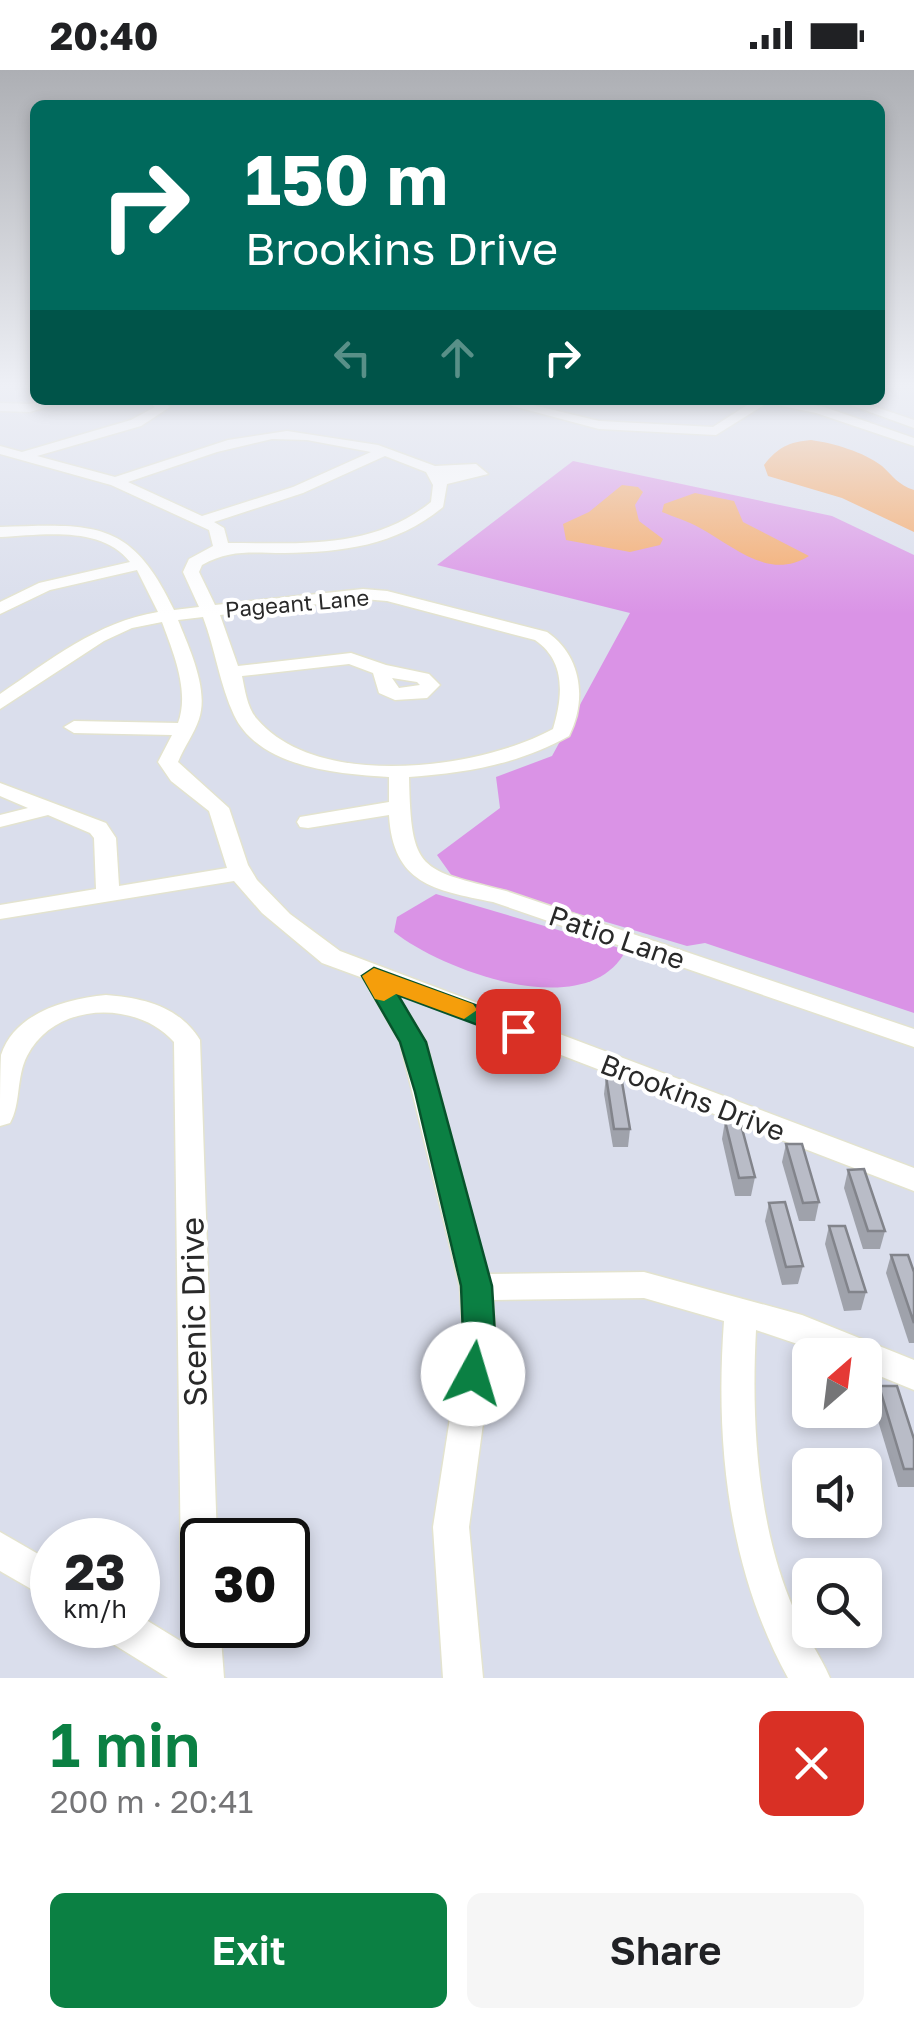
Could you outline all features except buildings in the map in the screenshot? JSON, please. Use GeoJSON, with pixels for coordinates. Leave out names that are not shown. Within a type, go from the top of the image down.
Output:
{"type":"FeatureCollection","features":[{"type":"Feature","properties":{"kind":"street"},"geometry":{"type":"LineString","coordinates":[[52,463],[116,482],[204,520],[216,528],[221,548]]}},
{"type":"Feature","properties":{"kind":"street"},"geometry":{"type":"LineString","coordinates":[[116,482],[171,463]]}},
{"type":"Feature","properties":{"kind":"street"},"geometry":{"type":"LineString","coordinates":[[204,520],[298,490],[358,463]]}},
{"type":"Feature","properties":{"kind":"street"},"geometry":{"type":"LineString","coordinates":[[399,773],[314,761],[264,738],[246,720],[211,611],[190,572],[195,562],[221,548],[350,544],[394,536],[438,504],[437,476],[407,463]]}},
{"type":"Feature","properties":{"kind":"street","name":"Brookins Drive"},"geometry":{"type":"LineString","coordinates":[[0,532],[62,530],[94,535],[129,548],[151,575],[169,616],[192,702],[190,718],[168,762],[186,786],[209,799],[221,812],[240,873],[278,915],[331,957],[914,1180]]}},
{"type":"Feature","properties":{"kind":"street"},"geometry":{"type":"LineString","coordinates":[[0,608],[45,586],[142,564]]}},
{"type":"Feature","properties":{"kind":"street","name":"Pageant Lane"},"geometry":{"type":"LineString","coordinates":[[0,702],[121,625],[211,611],[375,595],[541,636],[556,644],[570,668],[562,732],[526,754],[399,773]]}},
{"type":"Feature","properties":{"kind":"street"},"geometry":{"type":"LineString","coordinates":[[231,672],[351,658],[381,670]]}},
{"type":"Feature","properties":{"kind":"street"},"geometry":{"type":"LineString","coordinates":[[74,727],[182,728]]}},
{"type":"Feature","properties":{"kind":"street","name":"Patio Lane"},"geometry":{"type":"LineString","coordinates":[[399,773],[398,807],[404,851],[412,868],[432,882],[498,896],[914,1038]]}},
{"type":"Feature","properties":{"kind":"street"},"geometry":{"type":"LineString","coordinates":[[0,788],[98,828],[104,838],[108,892]]}},
{"type":"Feature","properties":{"kind":"street"},"geometry":{"type":"LineString","coordinates":[[308,822],[398,807]]}},
{"type":"Feature","properties":{"kind":"street"},"geometry":{"type":"LineString","coordinates":[[0,821],[52,808]]}},
{"type":"Feature","properties":{"kind":"street"},"geometry":{"type":"LineString","coordinates":[[0,912],[240,873]]}},
{"type":"Feature","properties":{"kind":"street"},"geometry":{"type":"LineString","coordinates":[[374,976],[413,1042],[476,1286],[479,1335],[451,1528],[463,1678]]}},
{"type":"Feature","properties":{"kind":"street","name":"Scenic Drive"},"geometry":{"type":"LineString","coordinates":[[0,1116],[3,1080],[22,1040],[45,1020],[106,1004],[136,1005],[162,1013],[178,1026],[186,1040],[203,1678]]}},
{"type":"Feature","properties":{"kind":"street"},"geometry":{"type":"LineString","coordinates":[[476,1286],[644,1285],[802,1329],[914,1375]]}},
{"type":"Feature","properties":{"kind":"street"},"geometry":{"type":"LineString","coordinates":[[741,1310],[736,1370],[753,1535],[777,1616],[810,1678]]}},
{"type":"Feature","properties":{"kind":"street"},"geometry":{"type":"LineString","coordinates":[[0,1550],[30,1569]]}},
{"type":"Feature","properties":{"kind":"street"},"geometry":{"type":"LineString","coordinates":[[155,1648],[203,1678]]}},
{"type":"Feature","properties":{"kind":"shaded area"},"geometry":{"type":"Polygon","coordinates":[[[570,463],[832,516],[914,555],[914,1013],[705,943],[687,946],[452,876],[437,855],[500,808],[496,777],[552,756],[630,613],[437,565],[570,463]]]}},
{"type":"Feature","properties":{"kind":"shaded area"},"geometry":{"type":"Polygon","coordinates":[[[877,463],[914,490],[914,532],[842,498],[768,476],[764,465],[877,463]]]}},
{"type":"Feature","properties":{"kind":"shaded area"},"geometry":{"type":"Polygon","coordinates":[[[622,485],[638,487],[643,492],[635,505],[639,521],[663,539],[660,545],[630,552],[566,540],[563,524],[589,512],[622,485]]]}},
{"type":"Feature","properties":{"kind":"shaded area"},"geometry":{"type":"Polygon","coordinates":[[[695,493],[734,501],[743,522],[809,556],[794,563],[766,563],[662,512],[664,504],[695,493]]]}},
{"type":"Feature","properties":{"kind":"shaded area"},"geometry":{"type":"Polygon","coordinates":[[[436,894],[626,950],[607,972],[581,984],[549,988],[479,975],[416,947],[394,932],[397,917],[436,894]]]}},
{"type":"Feature","properties":{"kind":"slow traffic"},"geometry":{"type":"LineString","coordinates":[[384,993],[374,976],[464,1010]]}},
{"type":"Feature","properties":{"kind":"route"},"geometry":{"type":"LineString","coordinates":[[473,1374],[479,1335],[476,1286],[429,1092],[413,1042],[374,976],[518,1031]]}}]}
